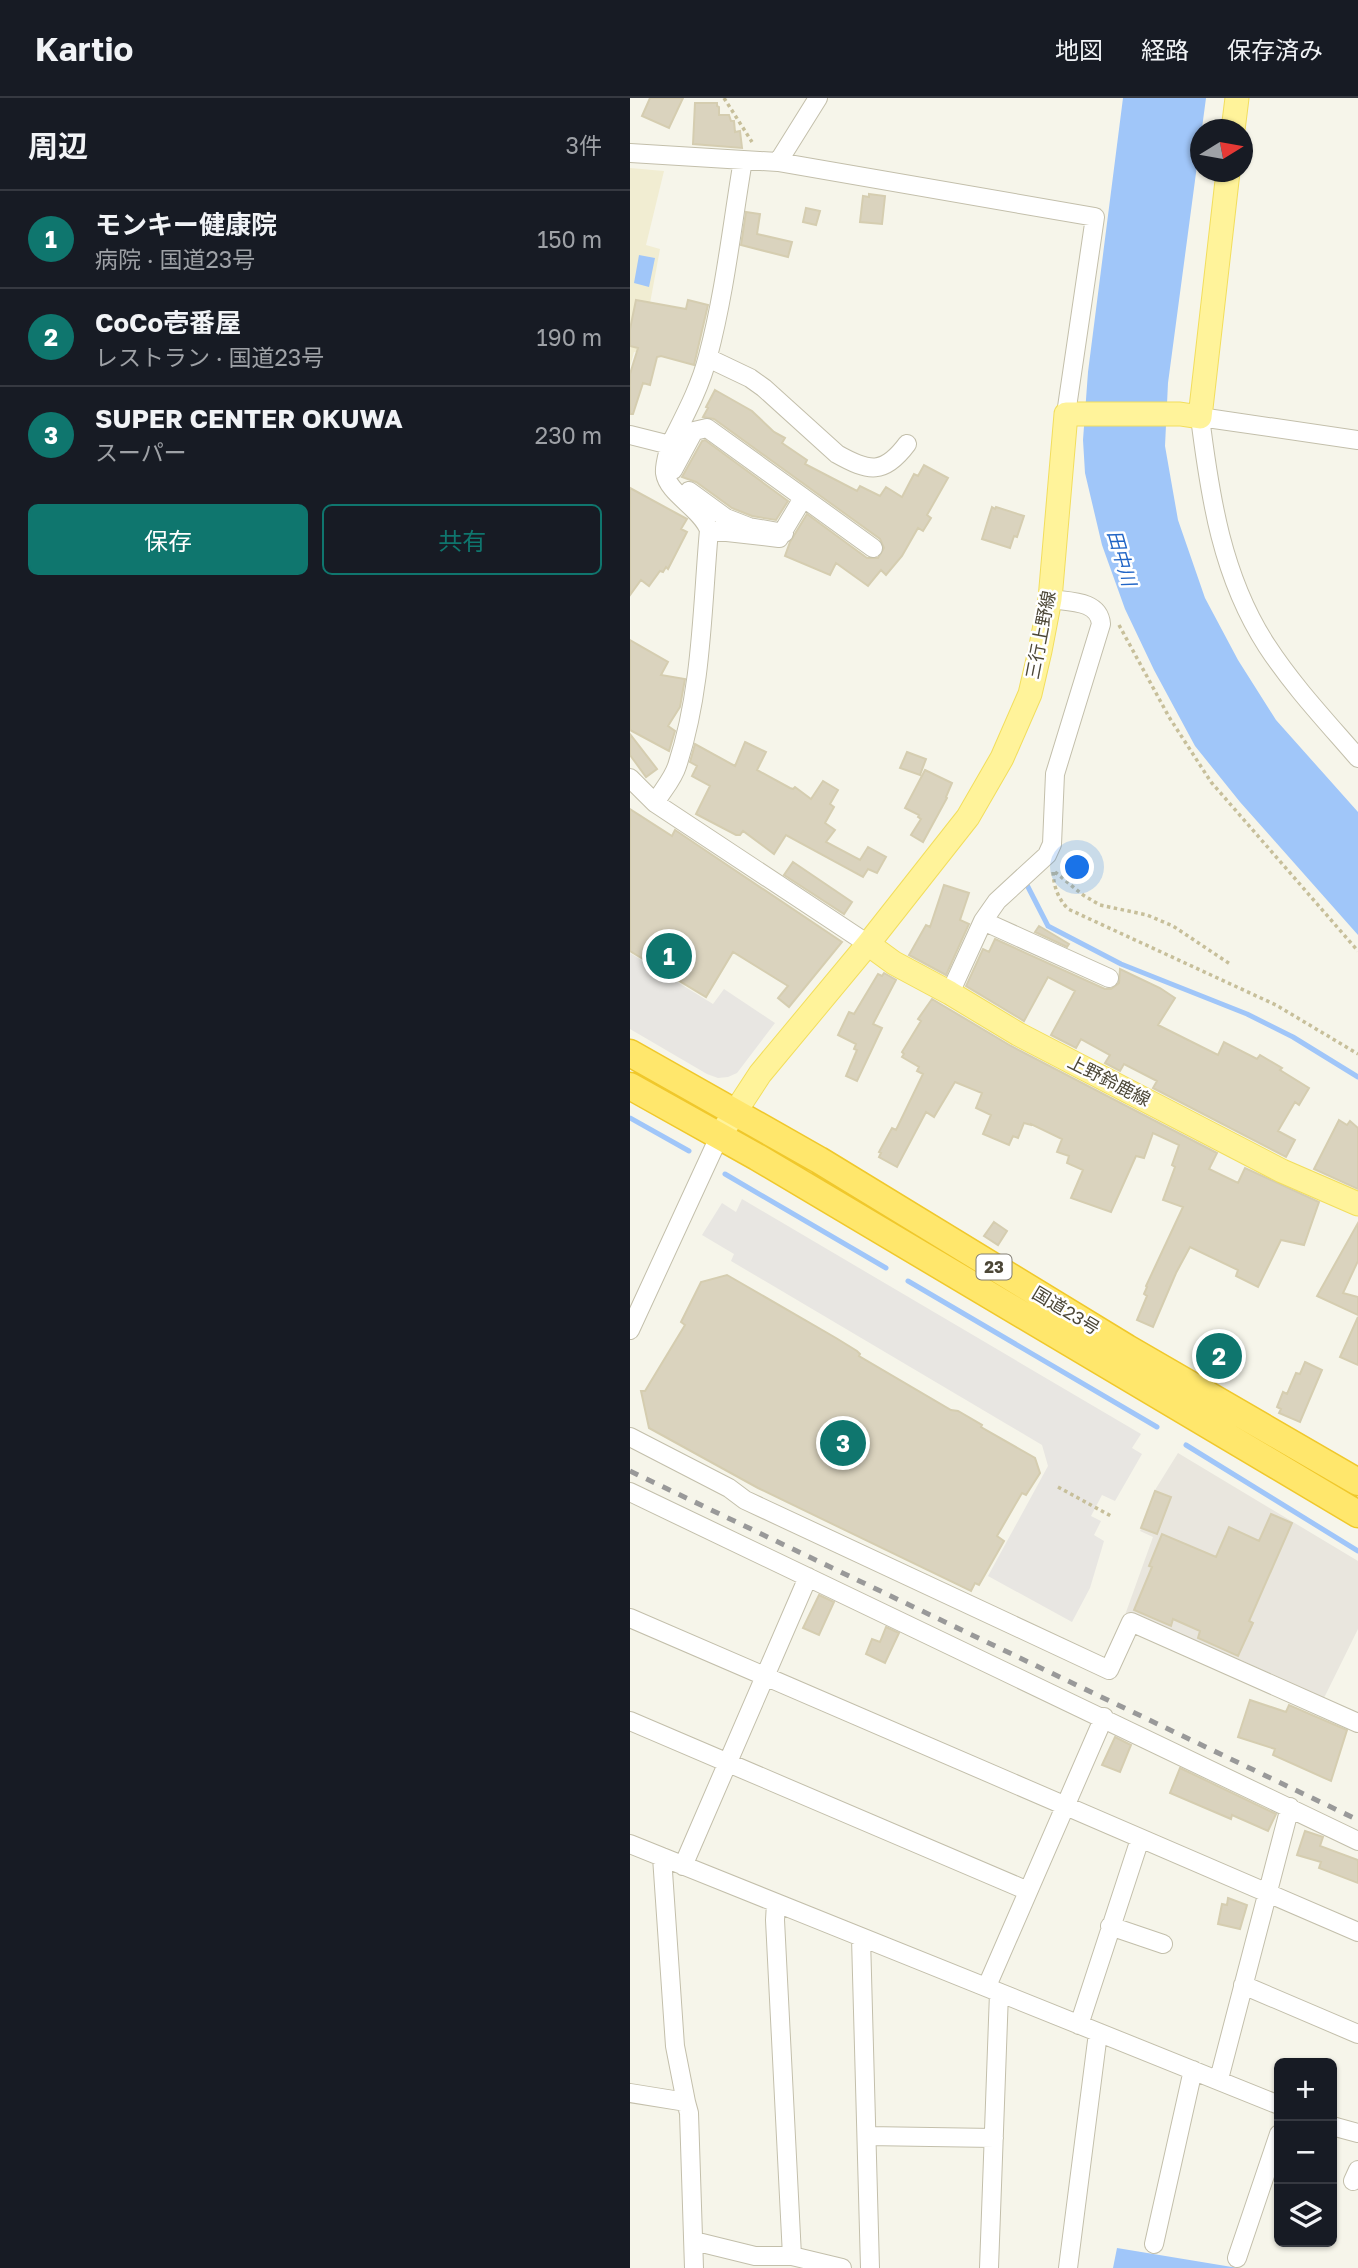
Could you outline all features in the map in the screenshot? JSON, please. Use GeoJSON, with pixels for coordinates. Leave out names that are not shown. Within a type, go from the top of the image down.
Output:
{"type":"FeatureCollection","features":[{"type":"Feature","properties":{"kind":"highway","name":"国道23号"},"geometry":{"type":"LineString","coordinates":[[630,1053],[818,1160],[1127,1348],[1358,1482]]}},
{"type":"Feature","properties":{"kind":"highway","name":"国道23号"},"geometry":{"type":"LineString","coordinates":[[630,1086],[757,1157],[1358,1514]]}},
{"type":"Feature","properties":{"kind":"main road"},"geometry":{"type":"LineString","coordinates":[[1234,119],[1237,98]]}},
{"type":"Feature","properties":{"kind":"main road"},"geometry":{"type":"LineString","coordinates":[[1074,414],[1190,416],[1226,182]]}},
{"type":"Feature","properties":{"kind":"main road","name":"三行上野線"},"geometry":{"type":"LineString","coordinates":[[719,1137],[760,1074],[868,944],[968,817],[1002,758],[1030,694],[1050,599],[1074,414]]}},
{"type":"Feature","properties":{"kind":"main road","name":"上野鈴鹿線"},"geometry":{"type":"LineString","coordinates":[[868,944],[894,963],[1104,1080],[1282,1171],[1358,1203]]}},
{"type":"Feature","properties":{"kind":"street"},"geometry":{"type":"LineString","coordinates":[[778,162],[818,98]]}},
{"type":"Feature","properties":{"kind":"street"},"geometry":{"type":"LineString","coordinates":[[630,153],[778,162],[1095,217],[1074,414]]}},
{"type":"Feature","properties":{"kind":"street"},"geometry":{"type":"LineString","coordinates":[[655,803],[676,768],[690,717],[709,530],[705,519],[667,478],[670,445],[708,358],[751,160]]}},
{"type":"Feature","properties":{"kind":"street"},"geometry":{"type":"LineString","coordinates":[[708,358],[757,383],[837,454],[850,461],[870,469],[882,467],[894,461],[907,444]]}},
{"type":"Feature","properties":{"kind":"street"},"geometry":{"type":"LineString","coordinates":[[1358,440],[1190,416],[1226,557],[1248,611],[1284,669],[1358,758]]}},
{"type":"Feature","properties":{"kind":"street"},"geometry":{"type":"LineString","coordinates":[[667,478],[694,431],[707,428],[873,548]]}},
{"type":"Feature","properties":{"kind":"street"},"geometry":{"type":"LineString","coordinates":[[630,435],[670,445]]}},
{"type":"Feature","properties":{"kind":"street"},"geometry":{"type":"LineString","coordinates":[[667,478],[726,518],[749,527],[784,533]]}},
{"type":"Feature","properties":{"kind":"street"},"geometry":{"type":"LineString","coordinates":[[709,530],[779,538],[803,498]]}},
{"type":"Feature","properties":{"kind":"street"},"geometry":{"type":"LineString","coordinates":[[950,993],[983,921],[997,901],[1048,855],[1052,844],[1055,774],[1101,618],[1092,606],[1050,599]]}},
{"type":"Feature","properties":{"kind":"street"},"geometry":{"type":"LineString","coordinates":[[630,778],[655,803],[868,944]]}},
{"type":"Feature","properties":{"kind":"street"},"geometry":{"type":"LineString","coordinates":[[983,921],[1109,978]]}},
{"type":"Feature","properties":{"kind":"street"},"geometry":{"type":"LineString","coordinates":[[630,1330],[719,1137]]}},
{"type":"Feature","properties":{"kind":"street"},"geometry":{"type":"LineString","coordinates":[[630,1437],[729,1488],[745,1500],[1109,1670],[1131,1622],[1358,1723]]}},
{"type":"Feature","properties":{"kind":"street"},"geometry":{"type":"LineString","coordinates":[[630,1492],[1358,1841]]}},
{"type":"Feature","properties":{"kind":"street"},"geometry":{"type":"LineString","coordinates":[[683,1866],[808,1577]]}},
{"type":"Feature","properties":{"kind":"street"},"geometry":{"type":"LineString","coordinates":[[630,1618],[1358,1932]]}},
{"type":"Feature","properties":{"kind":"street"},"geometry":{"type":"LineString","coordinates":[[989,2268],[994,2138],[993,1990],[1028,1891],[1104,1717]]}},
{"type":"Feature","properties":{"kind":"street"},"geometry":{"type":"LineString","coordinates":[[630,1721],[1028,1891]]}},
{"type":"Feature","properties":{"kind":"street"},"geometry":{"type":"LineString","coordinates":[[1219,2079],[1290,1807]]}},
{"type":"Feature","properties":{"kind":"street"},"geometry":{"type":"LineString","coordinates":[[1079,2025],[1140,1839]]}},
{"type":"Feature","properties":{"kind":"street"},"geometry":{"type":"LineString","coordinates":[[630,1844],[1274,2103]]}},
{"type":"Feature","properties":{"kind":"street"},"geometry":{"type":"LineString","coordinates":[[662,1857],[675,2046],[689,2113],[694,2268]]}},
{"type":"Feature","properties":{"kind":"street"},"geometry":{"type":"LineString","coordinates":[[776,1903],[792,2256]]}},
{"type":"Feature","properties":{"kind":"street"},"geometry":{"type":"LineString","coordinates":[[1110,1926],[1163,1944]]}},
{"type":"Feature","properties":{"kind":"street"},"geometry":{"type":"LineString","coordinates":[[861,1938],[870,2268]]}},
{"type":"Feature","properties":{"kind":"street"},"geometry":{"type":"LineString","coordinates":[[1244,1984],[1358,2034]]}},
{"type":"Feature","properties":{"kind":"street"},"geometry":{"type":"LineString","coordinates":[[1068,2268],[1098,2033]]}},
{"type":"Feature","properties":{"kind":"street"},"geometry":{"type":"LineString","coordinates":[[1154,2245],[1193,2070]]}},
{"type":"Feature","properties":{"kind":"street"},"geometry":{"type":"LineString","coordinates":[[630,2093],[686,2102]]}},
{"type":"Feature","properties":{"kind":"street"},"geometry":{"type":"LineString","coordinates":[[1337,2127],[1358,2133]]}},
{"type":"Feature","properties":{"kind":"street"},"geometry":{"type":"LineString","coordinates":[[867,2136],[994,2138]]}},
{"type":"Feature","properties":{"kind":"street"},"geometry":{"type":"LineString","coordinates":[[1237,2258],[1274,2149]]}},
{"type":"Feature","properties":{"kind":"street"},"geometry":{"type":"LineString","coordinates":[[694,2241],[755,2256],[792,2256],[842,2268]]}},
{"type":"Feature","properties":{"kind":"path"},"geometry":{"type":"LineString","coordinates":[[724,98],[755,148],[751,160]]}},
{"type":"Feature","properties":{"kind":"path"},"geometry":{"type":"LineString","coordinates":[[1098,612],[1108,614],[1117,621],[1169,718],[1211,782],[1358,951]]}},
{"type":"Feature","properties":{"kind":"path"},"geometry":{"type":"LineString","coordinates":[[1230,964],[1173,926],[1147,915],[1100,905],[1065,882],[1052,867],[1054,887],[1068,909],[1276,1005],[1358,1054]]}},
{"type":"Feature","properties":{"kind":"path"},"geometry":{"type":"LineString","coordinates":[[1058,1487],[1111,1516]]}},
{"type":"Feature","properties":{"kind":"shaded area"},"geometry":{"type":"Polygon","coordinates":[[[630,168],[664,171],[646,245],[660,249],[641,352],[634,352],[630,367],[630,168]]]}},
{"type":"Feature","properties":{"kind":"shaded area"},"geometry":{"type":"Polygon","coordinates":[[[630,953],[713,1004],[724,989],[775,1023],[737,1073],[718,1078],[707,1074],[630,1029],[630,953]]]}},
{"type":"Feature","properties":{"kind":"shaded area"},"geometry":{"type":"Polygon","coordinates":[[[742,1199],[1141,1434],[1132,1448],[1142,1454],[1115,1501],[1102,1495],[1091,1516],[1101,1521],[1094,1535],[1104,1541],[1090,1588],[1072,1622],[988,1576],[1048,1466],[1042,1445],[731,1261],[734,1254],[702,1235],[722,1203],[736,1212],[742,1199]]]}},
{"type":"Feature","properties":{"kind":"shaded area"},"geometry":{"type":"Polygon","coordinates":[[[1178,1453],[1358,1561],[1358,1629],[1324,1698],[1241,1660],[1125,1615],[1153,1537],[1140,1531],[1155,1490],[1178,1453]]]}},
{"type":"Feature","properties":{"kind":"water","name":"田中川"},"geometry":{"type":"Polygon","coordinates":[[[1123,98],[1206,98],[1203,119],[1190,119],[1190,182],[1195,182],[1168,383],[1165,446],[1178,520],[1205,598],[1238,660],[1276,720],[1358,812],[1358,935],[1240,802],[1195,746],[1154,670],[1125,609],[1102,545],[1085,473],[1083,440],[1088,372],[1123,98]]]}},
{"type":"Feature","properties":{"kind":"water"},"geometry":{"type":"Polygon","coordinates":[[[639,255],[655,258],[649,287],[634,283],[639,255]]]}},
{"type":"Feature","properties":{"kind":"water"},"geometry":{"type":"Polygon","coordinates":[[[1117,2248],[1238,2268],[1113,2268],[1117,2248]]]}},
{"type":"Feature","properties":{"kind":"building"},"geometry":{"type":"Polygon","coordinates":[[[650,98],[683,98],[669,128],[642,116],[650,98]]]}},
{"type":"Feature","properties":{"kind":"building"},"geometry":{"type":"Polygon","coordinates":[[[695,103],[717,103],[719,115],[729,115],[731,121],[734,121],[735,132],[740,131],[742,148],[693,144],[695,103]]]}},
{"type":"Feature","properties":{"kind":"building"},"geometry":{"type":"Polygon","coordinates":[[[869,194],[885,196],[882,224],[860,222],[863,196],[869,197],[869,194]]]}},
{"type":"Feature","properties":{"kind":"building"},"geometry":{"type":"Polygon","coordinates":[[[806,208],[820,211],[816,225],[803,222],[806,208]]]}},
{"type":"Feature","properties":{"kind":"building"},"geometry":{"type":"Polygon","coordinates":[[[746,212],[760,214],[757,234],[792,242],[788,257],[741,245],[746,212]]]}},
{"type":"Feature","properties":{"kind":"building"},"geometry":{"type":"Polygon","coordinates":[[[636,300],[686,309],[688,300],[708,305],[694,365],[657,357],[650,385],[643,383],[633,414],[630,414],[630,374],[638,348],[630,346],[630,329],[636,300]]]}},
{"type":"Feature","properties":{"kind":"building"},"geometry":{"type":"Polygon","coordinates":[[[715,390],[752,411],[774,432],[785,438],[782,443],[807,460],[805,464],[857,491],[860,486],[880,496],[886,487],[902,497],[914,474],[918,476],[924,465],[948,478],[927,515],[931,518],[923,531],[918,528],[902,556],[886,575],[881,570],[868,586],[836,563],[830,575],[785,556],[807,514],[867,558],[878,558],[884,548],[880,539],[714,419],[703,417],[715,390]]]}},
{"type":"Feature","properties":{"kind":"building"},"geometry":{"type":"Polygon","coordinates":[[[705,440],[788,501],[776,520],[752,516],[732,508],[696,482],[682,477],[705,440]]]}},
{"type":"Feature","properties":{"kind":"building"},"geometry":{"type":"Polygon","coordinates":[[[630,488],[687,519],[681,529],[687,532],[668,569],[666,567],[663,572],[660,571],[649,586],[641,580],[630,595],[630,488]]]}},
{"type":"Feature","properties":{"kind":"building"},"geometry":{"type":"Polygon","coordinates":[[[992,507],[1024,516],[1010,548],[982,539],[992,507]]]}},
{"type":"Feature","properties":{"kind":"building"},"geometry":{"type":"Polygon","coordinates":[[[630,640],[668,662],[661,675],[685,679],[680,707],[668,726],[675,731],[669,751],[630,730],[630,640]]]}},
{"type":"Feature","properties":{"kind":"building"},"geometry":{"type":"Polygon","coordinates":[[[630,734],[657,769],[646,777],[630,755],[630,734]]]}},
{"type":"Feature","properties":{"kind":"building"},"geometry":{"type":"Polygon","coordinates":[[[745,742],[766,752],[757,770],[790,788],[795,787],[811,799],[823,781],[838,790],[830,804],[834,807],[825,823],[835,830],[826,842],[860,860],[868,847],[886,857],[877,873],[868,869],[863,877],[786,835],[774,854],[743,831],[736,835],[696,814],[710,786],[692,776],[697,766],[690,762],[695,744],[735,766],[745,742]]]}},
{"type":"Feature","properties":{"kind":"building"},"geometry":{"type":"Polygon","coordinates":[[[907,752],[926,759],[920,775],[900,768],[907,752]]]}},
{"type":"Feature","properties":{"kind":"building"},"geometry":{"type":"Polygon","coordinates":[[[925,770],[952,783],[947,798],[923,842],[911,835],[921,819],[919,815],[905,808],[925,770]]]}},
{"type":"Feature","properties":{"kind":"building"},"geometry":{"type":"Polygon","coordinates":[[[630,809],[672,836],[675,830],[842,942],[789,1007],[778,998],[788,986],[733,952],[706,997],[630,951],[630,809]]]}},
{"type":"Feature","properties":{"kind":"building"},"geometry":{"type":"Polygon","coordinates":[[[793,862],[852,902],[844,914],[784,875],[793,862]]]}},
{"type":"Feature","properties":{"kind":"building"},"geometry":{"type":"Polygon","coordinates":[[[944,885],[969,893],[960,920],[969,924],[946,975],[909,955],[926,925],[930,927],[944,885]]]}},
{"type":"Feature","properties":{"kind":"building"},"geometry":{"type":"Polygon","coordinates":[[[1039,926],[1069,944],[1067,947],[1035,932],[1039,926]]]}},
{"type":"Feature","properties":{"kind":"building"},"geometry":{"type":"Polygon","coordinates":[[[995,939],[1105,989],[1111,989],[1119,983],[1120,969],[1175,998],[1158,1025],[1218,1055],[1224,1042],[1257,1059],[1260,1055],[1309,1088],[1299,1105],[1295,1102],[1278,1131],[1295,1140],[1286,1157],[1153,1088],[1157,1081],[1124,1064],[1120,1071],[1105,1063],[1110,1055],[1081,1039],[1076,1048],[1051,1035],[1075,991],[1048,977],[1024,1021],[966,986],[983,949],[989,952],[995,939]]]}},
{"type":"Feature","properties":{"kind":"building"},"geometry":{"type":"Polygon","coordinates":[[[884,973],[896,980],[873,1024],[882,1028],[857,1081],[846,1076],[857,1050],[854,1049],[856,1044],[838,1035],[849,1012],[854,1014],[878,974],[882,976],[884,973]]]}},
{"type":"Feature","properties":{"kind":"building"},"geometry":{"type":"Polygon","coordinates":[[[932,999],[1011,1046],[1217,1153],[1209,1169],[1238,1183],[1245,1168],[1319,1202],[1304,1245],[1281,1240],[1258,1287],[1236,1276],[1238,1270],[1190,1247],[1153,1327],[1137,1320],[1147,1296],[1144,1294],[1146,1286],[1183,1207],[1163,1200],[1175,1167],[1172,1165],[1179,1145],[1153,1133],[1144,1158],[1136,1156],[1111,1212],[1071,1198],[1083,1170],[1067,1163],[1069,1156],[1057,1152],[1062,1139],[1024,1123],[1018,1138],[1013,1136],[1009,1145],[983,1134],[991,1115],[976,1108],[982,1093],[955,1082],[934,1117],[926,1112],[897,1167],[879,1157],[892,1128],[896,1130],[923,1074],[917,1071],[919,1067],[902,1057],[902,1052],[921,1021],[918,1019],[932,999]]]}},
{"type":"Feature","properties":{"kind":"building"},"geometry":{"type":"Polygon","coordinates":[[[1339,1120],[1347,1125],[1350,1121],[1358,1128],[1358,1189],[1314,1169],[1339,1120]]]}},
{"type":"Feature","properties":{"kind":"building"},"geometry":{"type":"Polygon","coordinates":[[[994,1222],[1007,1231],[998,1245],[984,1236],[994,1222]]]}},
{"type":"Feature","properties":{"kind":"building"},"geometry":{"type":"Polygon","coordinates":[[[1358,1223],[1358,1261],[1343,1293],[1358,1297],[1358,1315],[1317,1296],[1358,1223]]]}},
{"type":"Feature","properties":{"kind":"building"},"geometry":{"type":"Polygon","coordinates":[[[727,1275],[836,1338],[857,1351],[859,1356],[1035,1458],[1040,1473],[1026,1495],[1022,1493],[997,1536],[1004,1541],[979,1585],[975,1583],[971,1591],[758,1488],[649,1428],[641,1391],[645,1391],[685,1325],[681,1322],[701,1282],[727,1275]]]}},
{"type":"Feature","properties":{"kind":"building"},"geometry":{"type":"Polygon","coordinates":[[[1358,1317],[1358,1365],[1340,1357],[1358,1317]]]}},
{"type":"Feature","properties":{"kind":"building"},"geometry":{"type":"Polygon","coordinates":[[[1216,1334],[1237,1343],[1223,1376],[1202,1367],[1216,1334]]]}},
{"type":"Feature","properties":{"kind":"building"},"geometry":{"type":"Polygon","coordinates":[[[1305,1362],[1322,1370],[1300,1422],[1279,1413],[1281,1409],[1277,1407],[1283,1392],[1287,1394],[1296,1373],[1300,1374],[1305,1362]]]}},
{"type":"Feature","properties":{"kind":"building"},"geometry":{"type":"Polygon","coordinates":[[[1155,1491],[1171,1497],[1157,1534],[1141,1528],[1155,1491]]]}},
{"type":"Feature","properties":{"kind":"building"},"geometry":{"type":"Polygon","coordinates":[[[1271,1514],[1292,1523],[1249,1621],[1253,1623],[1238,1656],[1198,1638],[1200,1631],[1173,1619],[1171,1626],[1134,1610],[1162,1534],[1216,1557],[1229,1527],[1259,1541],[1271,1514]]]}},
{"type":"Feature","properties":{"kind":"building"},"geometry":{"type":"Polygon","coordinates":[[[819,1595],[834,1602],[819,1635],[803,1628],[819,1595]]]}},
{"type":"Feature","properties":{"kind":"building"},"geometry":{"type":"Polygon","coordinates":[[[886,1627],[899,1633],[885,1663],[866,1654],[872,1639],[880,1642],[886,1627]]]}},
{"type":"Feature","properties":{"kind":"building"},"geometry":{"type":"Polygon","coordinates":[[[1250,1700],[1286,1712],[1289,1705],[1347,1730],[1331,1781],[1273,1755],[1275,1749],[1238,1737],[1250,1700]]]}},
{"type":"Feature","properties":{"kind":"building"},"geometry":{"type":"Polygon","coordinates":[[[1115,1737],[1131,1745],[1120,1772],[1102,1765],[1115,1737]]]}},
{"type":"Feature","properties":{"kind":"building"},"geometry":{"type":"Polygon","coordinates":[[[1180,1768],[1276,1814],[1268,1831],[1232,1815],[1231,1819],[1170,1793],[1180,1768]]]}},
{"type":"Feature","properties":{"kind":"building"},"geometry":{"type":"Polygon","coordinates":[[[1305,1831],[1323,1837],[1320,1846],[1358,1860],[1358,1883],[1319,1868],[1321,1862],[1297,1855],[1305,1831]]]}},
{"type":"Feature","properties":{"kind":"building"},"geometry":{"type":"Polygon","coordinates":[[[1228,1898],[1247,1905],[1240,1929],[1218,1924],[1222,1904],[1227,1905],[1228,1898]]]}},
{"type":"Feature","properties":{"kind":"waterway"},"geometry":{"type":"LineString","coordinates":[[1027,885],[1048,926],[1121,964],[1247,1014],[1293,1037],[1358,1077]]}},
{"type":"Feature","properties":{"kind":"waterway"},"geometry":{"type":"LineString","coordinates":[[630,1118],[689,1151]]}},
{"type":"Feature","properties":{"kind":"waterway"},"geometry":{"type":"LineString","coordinates":[[725,1174],[886,1268]]}},
{"type":"Feature","properties":{"kind":"waterway"},"geometry":{"type":"LineString","coordinates":[[908,1281],[1157,1427]]}},
{"type":"Feature","properties":{"kind":"waterway"},"geometry":{"type":"LineString","coordinates":[[1186,1445],[1358,1551]]}},
{"type":"Feature","properties":{"kind":"railway"},"geometry":{"type":"LineString","coordinates":[[630,1471],[1358,1820]]}},
{"type":"Feature","properties":{"kind":"place","name":"モンキー健康院"},"geometry":{"type":"Point","coordinates":[669,956]}},
{"type":"Feature","properties":{"kind":"place","name":"CoCo壱番屋"},"geometry":{"type":"Point","coordinates":[1219,1356]}},
{"type":"Feature","properties":{"kind":"place","name":"SUPER CENTER OKUWA"},"geometry":{"type":"Point","coordinates":[843,1443]}}]}
